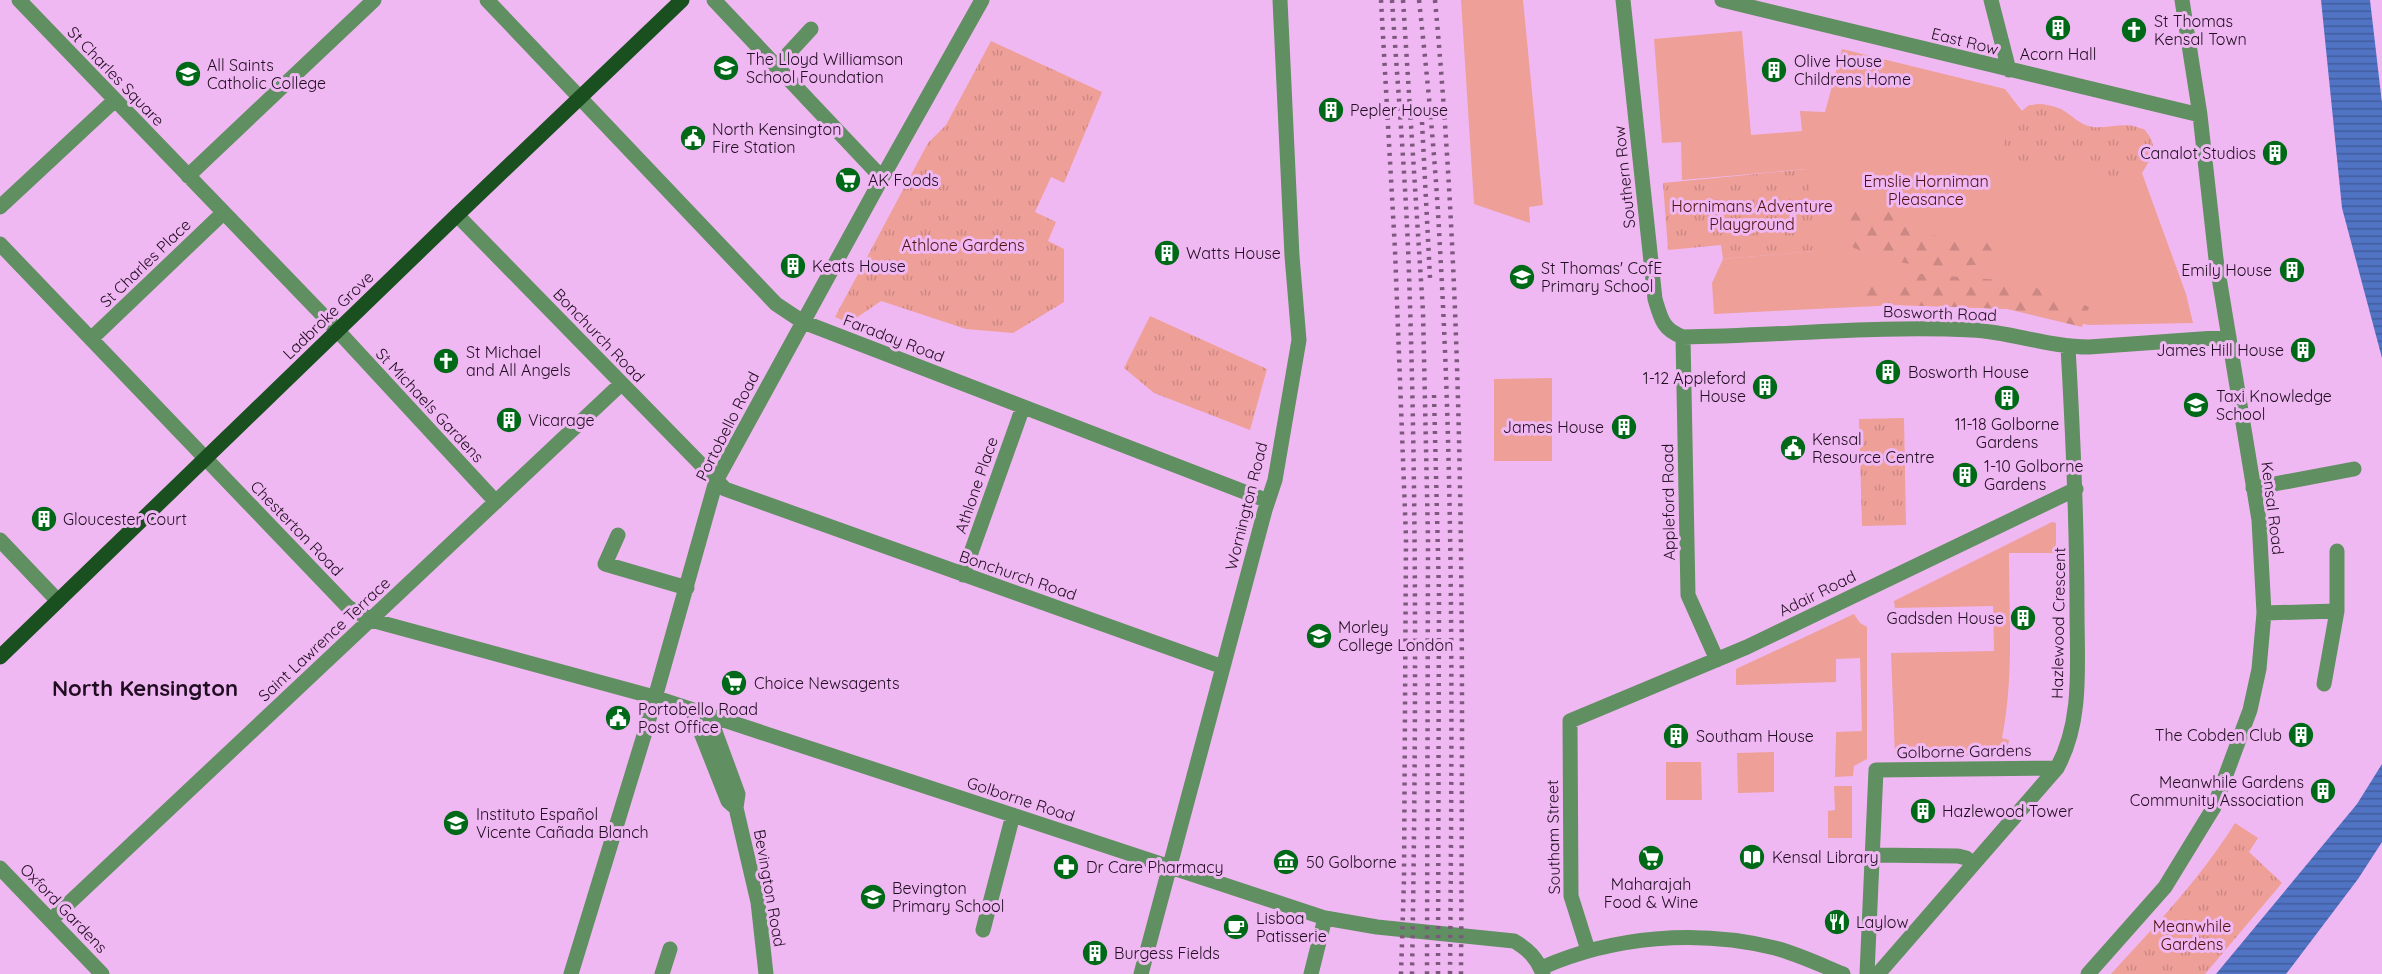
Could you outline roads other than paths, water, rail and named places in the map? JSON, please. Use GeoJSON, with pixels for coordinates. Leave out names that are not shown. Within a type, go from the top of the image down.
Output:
{"type":"FeatureCollection","features":[{"type":"Feature","properties":{"kind":"main road","name":"Ladbroke Grove"},"geometry":{"type":"LineString","coordinates":[[0,657],[206,460],[457,214],[682,0]]}},
{"type":"Feature","properties":{"kind":"street","name":"St Charles Square"},"geometry":{"type":"LineString","coordinates":[[19,0],[338,332]]}},
{"type":"Feature","properties":{"kind":"street"},"geometry":{"type":"LineString","coordinates":[[188,176],[374,0]]}},
{"type":"Feature","properties":{"kind":"street"},"geometry":{"type":"LineString","coordinates":[[487,0],[581,96]]}},
{"type":"Feature","properties":{"kind":"street"},"geometry":{"type":"LineString","coordinates":[[714,0],[882,178]]}},
{"type":"Feature","properties":{"kind":"street","name":"Portobello Road"},"geometry":{"type":"LineString","coordinates":[[571,974],[649,719],[716,481],[982,0]]}},
{"type":"Feature","properties":{"kind":"street","name":"Wornington Road"},"geometry":{"type":"LineString","coordinates":[[1141,974],[1275,480],[1299,340],[1292,256],[1280,0]]}},
{"type":"Feature","properties":{"kind":"street","name":"Southern Row"},"geometry":{"type":"LineString","coordinates":[[1623,0],[1655,299],[1660,319],[1671,333],[1683,338]]}},
{"type":"Feature","properties":{"kind":"street","name":"East Row"},"geometry":{"type":"LineString","coordinates":[[1722,0],[2200,115]]}},
{"type":"Feature","properties":{"kind":"street"},"geometry":{"type":"LineString","coordinates":[[1991,0],[2009,70]]}},
{"type":"Feature","properties":{"kind":"street","name":"Kensal Road"},"geometry":{"type":"LineString","coordinates":[[2088,974],[2165,887],[2214,807],[2250,710],[2259,669],[2264,613],[2259,529],[2216,259],[2200,115],[2182,0]]}},
{"type":"Feature","properties":{"kind":"street"},"geometry":{"type":"LineString","coordinates":[[776,67],[812,29]]}},
{"type":"Feature","properties":{"kind":"street","name":"Faraday Road"},"geometry":{"type":"LineString","coordinates":[[581,96],[776,304],[803,322],[1268,501]]}},
{"type":"Feature","properties":{"kind":"street"},"geometry":{"type":"LineString","coordinates":[[0,207],[115,100]]}},
{"type":"Feature","properties":{"kind":"street","name":"St Charles Place"},"geometry":{"type":"LineString","coordinates":[[91,339],[223,213]]}},
{"type":"Feature","properties":{"kind":"street","name":"Bonchurch Road"},"geometry":{"type":"LineString","coordinates":[[457,214],[725,489],[1223,667]]}},
{"type":"Feature","properties":{"kind":"street","name":"Chesterton Road"},"geometry":{"type":"LineString","coordinates":[[0,244],[348,607],[370,620],[654,697]]}},
{"type":"Feature","properties":{"kind":"street","name":"Bosworth Road"},"geometry":{"type":"LineString","coordinates":[[1683,338],[1910,328],[1975,330],[2068,347],[2089,348],[2229,337]]}},
{"type":"Feature","properties":{"kind":"street","name":"St Michaels Gardens"},"geometry":{"type":"LineString","coordinates":[[338,332],[495,502]]}},
{"type":"Feature","properties":{"kind":"street","name":"Appleford Road"},"geometry":{"type":"LineString","coordinates":[[1683,338],[1688,595],[1717,660]]}},
{"type":"Feature","properties":{"kind":"street","name":"Hazlewood Crescent"},"geometry":{"type":"LineString","coordinates":[[1881,971],[2057,768],[2064,755],[2074,724],[2077,690],[2076,489],[2068,347]]}},
{"type":"Feature","properties":{"kind":"street","name":"Saint Lawrence Terrace"},"geometry":{"type":"LineString","coordinates":[[51,920],[621,384]]}},
{"type":"Feature","properties":{"kind":"street","name":"Athlone Place"},"geometry":{"type":"LineString","coordinates":[[963,575],[1023,406]]}},
{"type":"Feature","properties":{"kind":"street"},"geometry":{"type":"LineString","coordinates":[[2253,488],[2354,470]]}},
{"type":"Feature","properties":{"kind":"street","name":"Adair Road"},"geometry":{"type":"LineString","coordinates":[[1570,721],[1717,660],[2076,489]]}},
{"type":"Feature","properties":{"kind":"street"},"geometry":{"type":"LineString","coordinates":[[618,535],[605,564],[687,588]]}},
{"type":"Feature","properties":{"kind":"street"},"geometry":{"type":"LineString","coordinates":[[0,540],[58,601]]}},
{"type":"Feature","properties":{"kind":"street"},"geometry":{"type":"LineString","coordinates":[[2324,684],[2337,611],[2337,551]]}},
{"type":"Feature","properties":{"kind":"street"},"geometry":{"type":"LineString","coordinates":[[2264,613],[2337,611]]}},
{"type":"Feature","properties":{"kind":"street","name":"Golborne Road"},"geometry":{"type":"LineString","coordinates":[[654,697],[1325,918],[1377,927],[1514,941],[1526,948],[1542,971]]}},
{"type":"Feature","properties":{"kind":"street","name":"Bevington Road"},"geometry":{"type":"LineString","coordinates":[[692,710],[728,801],[736,808]]}},
{"type":"Feature","properties":{"kind":"street","name":"Bevington Road"},"geometry":{"type":"LineString","coordinates":[[709,715],[738,794],[736,808],[758,902],[766,974]]}},
{"type":"Feature","properties":{"kind":"street","name":"Southam Street"},"geometry":{"type":"LineString","coordinates":[[1570,721],[1571,896],[1588,950]]}},
{"type":"Feature","properties":{"kind":"street","name":"Golborne Gardens"},"geometry":{"type":"LineString","coordinates":[[1867,974],[1876,770],[2057,768]]}},
{"type":"Feature","properties":{"kind":"street"},"geometry":{"type":"LineString","coordinates":[[982,930],[1013,815]]}},
{"type":"Feature","properties":{"kind":"street"},"geometry":{"type":"LineString","coordinates":[[1872,855],[1958,856],[1974,864]]}},
{"type":"Feature","properties":{"kind":"street","name":"Oxford Gardens"},"geometry":{"type":"LineString","coordinates":[[0,868],[102,974]]}},
{"type":"Feature","properties":{"kind":"street"},"geometry":{"type":"LineString","coordinates":[[1311,974],[1325,918]]}},
{"type":"Feature","properties":{"kind":"street"},"geometry":{"type":"LineString","coordinates":[[1542,971],[1588,950],[1657,938],[1722,939],[1774,948],[1844,974]]}},
{"type":"Feature","properties":{"kind":"street"},"geometry":{"type":"LineString","coordinates":[[662,974],[670,949]]}},
{"type":"Feature","properties":{"kind":"street"},"geometry":{"type":"LineString","coordinates":[[1867,953],[1881,971]]}},
{"type":"Feature","properties":{"kind":"water"},"geometry":{"type":"Polygon","coordinates":[[[2321,0],[2370,0],[2382,103],[2382,358],[2342,208],[2321,0]]]}},
{"type":"Feature","properties":{"kind":"water"},"geometry":{"type":"Polygon","coordinates":[[[2382,764],[2382,842],[2358,879],[2286,974],[2216,974],[2357,804],[2382,764]]]}},
{"type":"Feature","properties":{"kind":"railway"},"geometry":{"type":"LineString","coordinates":[[1381,0],[1395,250],[1406,538],[1404,879],[1401,974]]}},
{"type":"Feature","properties":{"kind":"railway"},"geometry":{"type":"LineString","coordinates":[[1392,0],[1408,240],[1412,361],[1415,536],[1412,974]]}},
{"type":"Feature","properties":{"kind":"railway"},"geometry":{"type":"LineString","coordinates":[[1403,0],[1423,312],[1428,538],[1427,974]]}},
{"type":"Feature","properties":{"kind":"railway"},"geometry":{"type":"LineString","coordinates":[[1419,0],[1436,187],[1448,430],[1451,702],[1450,974]]}},
{"type":"Feature","properties":{"kind":"railway"},"geometry":{"type":"LineString","coordinates":[[1435,0],[1445,122],[1457,365],[1462,608],[1461,974]]}},
{"type":"Feature","properties":{"kind":"railway"},"geometry":{"type":"LineString","coordinates":[[1422,122],[1430,278]]}},
{"type":"Feature","properties":{"kind":"railway"},"geometry":{"type":"LineString","coordinates":[[1434,395],[1439,593],[1438,974]]}},
{"type":"Feature","properties":{"kind":"place","name":"Acorn Hall"},"geometry":{"type":"Point","coordinates":[2058,28]}},
{"type":"Feature","properties":{"kind":"place","name":"St Thomas Kensal Town"},"geometry":{"type":"Point","coordinates":[2134,30]}},
{"type":"Feature","properties":{"kind":"place","name":"The Lloyd Williamson School Foundation"},"geometry":{"type":"Point","coordinates":[726,68]}},
{"type":"Feature","properties":{"kind":"place","name":"Olive House Childrens Home"},"geometry":{"type":"Point","coordinates":[1774,70]}},
{"type":"Feature","properties":{"kind":"place","name":"All Saints Catholic College"},"geometry":{"type":"Point","coordinates":[188,74]}},
{"type":"Feature","properties":{"kind":"place","name":"Pepler House"},"geometry":{"type":"Point","coordinates":[1331,110]}},
{"type":"Feature","properties":{"kind":"place","name":"North Kensington Fire Station"},"geometry":{"type":"Point","coordinates":[693,138]}},
{"type":"Feature","properties":{"kind":"place","name":"Canalot Studios"},"geometry":{"type":"Point","coordinates":[2275,153]}},
{"type":"Feature","properties":{"kind":"place","name":"AK Foods"},"geometry":{"type":"Point","coordinates":[848,180]}},
{"type":"Feature","properties":{"kind":"place","name":"Watts House"},"geometry":{"type":"Point","coordinates":[1167,253]}},
{"type":"Feature","properties":{"kind":"place","name":"Keats House"},"geometry":{"type":"Point","coordinates":[793,266]}},
{"type":"Feature","properties":{"kind":"place","name":"Emily House"},"geometry":{"type":"Point","coordinates":[2292,270]}},
{"type":"Feature","properties":{"kind":"place","name":"St Thomas' CofE Primary School"},"geometry":{"type":"Point","coordinates":[1522,277]}},
{"type":"Feature","properties":{"kind":"place","name":"James Hill House"},"geometry":{"type":"Point","coordinates":[2303,350]}},
{"type":"Feature","properties":{"kind":"place","name":"St Michael and All Angels"},"geometry":{"type":"Point","coordinates":[446,361]}},
{"type":"Feature","properties":{"kind":"place","name":"Bosworth House"},"geometry":{"type":"Point","coordinates":[1888,372]}},
{"type":"Feature","properties":{"kind":"place","name":"1-12 Appleford House"},"geometry":{"type":"Point","coordinates":[1765,387]}},
{"type":"Feature","properties":{"kind":"place","name":"11-18 Golborne Gardens"},"geometry":{"type":"Point","coordinates":[2007,398]}},
{"type":"Feature","properties":{"kind":"place","name":"Taxi Knowledge School"},"geometry":{"type":"Point","coordinates":[2196,405]}},
{"type":"Feature","properties":{"kind":"place","name":"Vicarage"},"geometry":{"type":"Point","coordinates":[509,420]}},
{"type":"Feature","properties":{"kind":"place","name":"James House"},"geometry":{"type":"Point","coordinates":[1624,427]}},
{"type":"Feature","properties":{"kind":"place","name":"Kensal Resource Centre"},"geometry":{"type":"Point","coordinates":[1793,448]}},
{"type":"Feature","properties":{"kind":"place","name":"1-10 Golborne Gardens"},"geometry":{"type":"Point","coordinates":[1965,475]}},
{"type":"Feature","properties":{"kind":"place","name":"Gloucester Court"},"geometry":{"type":"Point","coordinates":[44,519]}},
{"type":"Feature","properties":{"kind":"place","name":"Gadsden House"},"geometry":{"type":"Point","coordinates":[2023,618]}},
{"type":"Feature","properties":{"kind":"place","name":"Morley College London"},"geometry":{"type":"Point","coordinates":[1319,636]}},
{"type":"Feature","properties":{"kind":"place","name":"Choice Newsagents"},"geometry":{"type":"Point","coordinates":[734,683]}},
{"type":"Feature","properties":{"kind":"place","name":"Portobello Road Post Office"},"geometry":{"type":"Point","coordinates":[618,718]}},
{"type":"Feature","properties":{"kind":"place","name":"The Cobden Club"},"geometry":{"type":"Point","coordinates":[2301,735]}},
{"type":"Feature","properties":{"kind":"place","name":"Southam House"},"geometry":{"type":"Point","coordinates":[1676,736]}},
{"type":"Feature","properties":{"kind":"place","name":"Meanwhile Gardens Community Association"},"geometry":{"type":"Point","coordinates":[2323,791]}},
{"type":"Feature","properties":{"kind":"place","name":"Hazlewood Tower"},"geometry":{"type":"Point","coordinates":[1923,811]}},
{"type":"Feature","properties":{"kind":"place","name":"Instituto Español Vicente Cañada Blanch"},"geometry":{"type":"Point","coordinates":[456,823]}},
{"type":"Feature","properties":{"kind":"place","name":"Kensal Library"},"geometry":{"type":"Point","coordinates":[1752,857]}},
{"type":"Feature","properties":{"kind":"place","name":"Maharajah Food & Wine"},"geometry":{"type":"Point","coordinates":[1651,858]}},
{"type":"Feature","properties":{"kind":"place","name":"50 Golborne"},"geometry":{"type":"Point","coordinates":[1286,862]}},
{"type":"Feature","properties":{"kind":"place","name":"Dr Care Pharmacy"},"geometry":{"type":"Point","coordinates":[1066,867]}},
{"type":"Feature","properties":{"kind":"place","name":"Bevington Primary School"},"geometry":{"type":"Point","coordinates":[873,897]}},
{"type":"Feature","properties":{"kind":"place","name":"Laylow"},"geometry":{"type":"Point","coordinates":[1837,922]}},
{"type":"Feature","properties":{"kind":"place","name":"Lisboa Patisserie"},"geometry":{"type":"Point","coordinates":[1236,927]}},
{"type":"Feature","properties":{"kind":"place","name":"Burgess Fields"},"geometry":{"type":"Point","coordinates":[1095,953]}},
{"type":"Feature","properties":{"kind":"district","name":"North Kensington"},"geometry":{"type":"Point","coordinates":[145,688]}},
{"type":"Feature","properties":{"kind":"park label","name":"Emslie Horniman Pleasance"},"geometry":{"type":"Point","coordinates":[1926,190]}},
{"type":"Feature","properties":{"kind":"park label","name":"Hornimans Adventure Playground"},"geometry":{"type":"Point","coordinates":[1752,215]}},
{"type":"Feature","properties":{"kind":"park label","name":"Athlone Gardens"},"geometry":{"type":"Point","coordinates":[963,245]}},
{"type":"Feature","properties":{"kind":"park label","name":"Meanwhile Gardens"},"geometry":{"type":"Point","coordinates":[2192,935]}}]}
